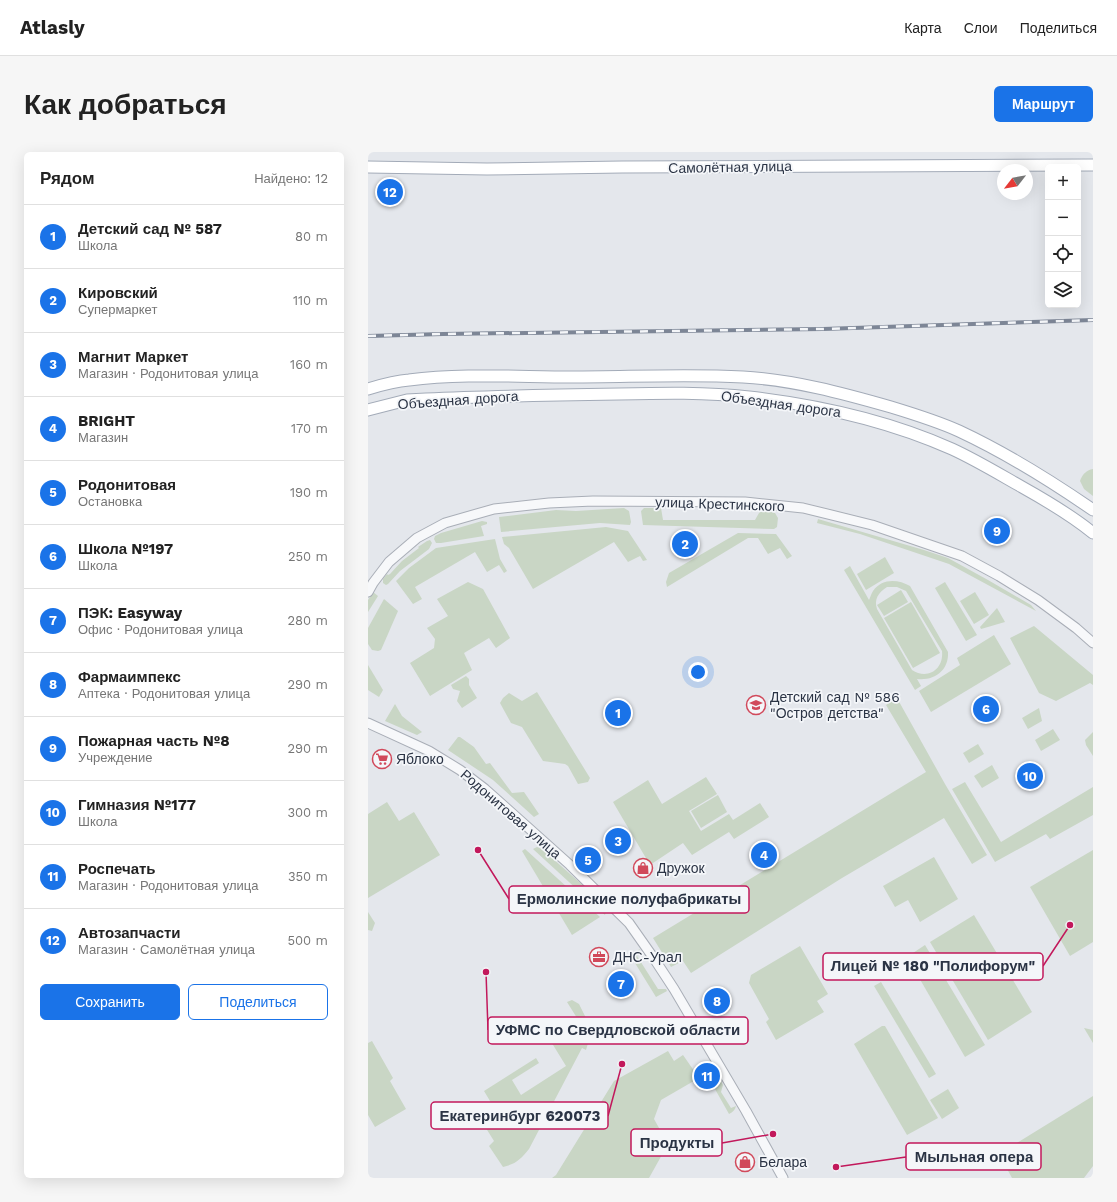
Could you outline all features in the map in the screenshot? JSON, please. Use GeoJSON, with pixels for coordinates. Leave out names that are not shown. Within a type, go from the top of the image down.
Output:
{"type":"FeatureCollection","features":[{"type":"Feature","properties":{"kind":"main road","name":"Самолётная улица"},"geometry":{"type":"LineString","coordinates":[[368,167],[493,169],[1093,165]]}},
{"type":"Feature","properties":{"kind":"main road","name":"Объездная дорога"},"geometry":{"type":"LineString","coordinates":[[368,389],[407,380],[464,377],[595,377],[672,375],[744,377],[796,383],[847,394],[933,420],[959,431],[1003,454],[1061,488],[1093,510]]}},
{"type":"Feature","properties":{"kind":"main road","name":"Объездная дорога"},"geometry":{"type":"LineString","coordinates":[[368,410],[407,400],[426,398],[682,393],[748,396],[799,404],[846,413],[917,434],[952,449],[1000,474],[1055,506],[1093,533]]}},
{"type":"Feature","properties":{"kind":"street","name":"улица Крестинского"},"geometry":{"type":"LineString","coordinates":[[368,592],[389,562],[417,538],[445,523],[494,509],[592,501],[745,502],[803,508],[872,524],[962,556],[999,576],[1038,600],[1076,628],[1093,643]]}},
{"type":"Feature","properties":{"kind":"street","name":"Родонитовая улица"},"geometry":{"type":"LineString","coordinates":[[368,723],[429,751],[460,770],[485,789],[570,865],[629,923],[674,989],[746,1111],[783,1178]]}},
{"type":"Feature","properties":{"kind":"green space"},"geometry":{"type":"Polygon","coordinates":[[[1093,469],[1093,496],[1084,489],[1080,481],[1088,470],[1093,469]]]}},
{"type":"Feature","properties":{"kind":"green space"},"geometry":{"type":"Polygon","coordinates":[[[624,508],[629,511],[631,522],[630,525],[600,523],[501,532],[499,517],[556,510],[576,511],[624,508]]]}},
{"type":"Feature","properties":{"kind":"green space"},"geometry":{"type":"Polygon","coordinates":[[[644,508],[661,508],[663,520],[755,520],[759,513],[764,510],[775,513],[778,518],[777,527],[774,529],[643,525],[641,511],[644,508]]]}},
{"type":"Feature","properties":{"kind":"green space"},"geometry":{"type":"Polygon","coordinates":[[[818,519],[948,558],[1031,605],[1036,611],[949,564],[860,534],[817,523],[818,519]]]}},
{"type":"Feature","properties":{"kind":"green space"},"geometry":{"type":"Polygon","coordinates":[[[482,521],[487,522],[487,524],[481,526],[484,536],[441,543],[436,543],[434,539],[435,536],[441,533],[482,521]]]}},
{"type":"Feature","properties":{"kind":"green space"},"geometry":{"type":"Polygon","coordinates":[[[606,527],[628,531],[647,560],[643,561],[640,556],[628,562],[614,542],[533,589],[509,548],[504,544],[502,537],[606,527]]]}},
{"type":"Feature","properties":{"kind":"green space"},"geometry":{"type":"Polygon","coordinates":[[[738,533],[776,534],[792,556],[787,559],[780,548],[768,554],[758,538],[748,538],[667,587],[666,582],[669,573],[738,533]]]}},
{"type":"Feature","properties":{"kind":"green space"},"geometry":{"type":"Polygon","coordinates":[[[495,539],[500,559],[507,571],[504,573],[499,565],[487,572],[475,552],[415,587],[422,599],[413,604],[396,581],[409,568],[436,548],[495,539]]]}},
{"type":"Feature","properties":{"kind":"green space"},"geometry":{"type":"Polygon","coordinates":[[[430,540],[432,543],[429,549],[400,571],[388,584],[386,585],[383,583],[383,579],[387,574],[390,574],[402,561],[419,548],[418,547],[430,540]]]}},
{"type":"Feature","properties":{"kind":"green space"},"geometry":{"type":"Polygon","coordinates":[[[885,557],[894,573],[866,590],[857,574],[885,557]]]}},
{"type":"Feature","properties":{"kind":"green space"},"geometry":{"type":"Polygon","coordinates":[[[850,566],[869,600],[872,592],[885,582],[895,581],[910,586],[948,652],[946,664],[940,673],[930,678],[917,679],[921,686],[915,690],[844,570],[850,566]],[[887,587],[881,592],[876,599],[877,609],[912,670],[923,674],[929,673],[937,668],[940,663],[942,651],[906,591],[897,587],[887,587]]]}},
{"type":"Feature","properties":{"kind":"green space"},"geometry":{"type":"Polygon","coordinates":[[[468,582],[483,589],[510,638],[496,648],[489,638],[464,653],[472,670],[430,696],[410,663],[434,648],[435,639],[427,628],[448,616],[437,599],[468,582]]]}},
{"type":"Feature","properties":{"kind":"green space"},"geometry":{"type":"Polygon","coordinates":[[[945,582],[977,635],[966,641],[935,588],[945,582]]]}},
{"type":"Feature","properties":{"kind":"green space"},"geometry":{"type":"Polygon","coordinates":[[[901,590],[908,602],[884,616],[877,605],[901,590]]]}},
{"type":"Feature","properties":{"kind":"green space"},"geometry":{"type":"Polygon","coordinates":[[[373,592],[378,596],[368,612],[368,600],[373,592]]]}},
{"type":"Feature","properties":{"kind":"green space"},"geometry":{"type":"Polygon","coordinates":[[[975,592],[989,615],[974,624],[960,601],[975,592]]]}},
{"type":"Feature","properties":{"kind":"green space"},"geometry":{"type":"Polygon","coordinates":[[[384,599],[398,611],[381,650],[372,650],[368,644],[368,628],[384,599]]]}},
{"type":"Feature","properties":{"kind":"green space"},"geometry":{"type":"Polygon","coordinates":[[[911,602],[940,653],[913,668],[884,618],[911,602]]]}},
{"type":"Feature","properties":{"kind":"green space"},"geometry":{"type":"Polygon","coordinates":[[[997,608],[1005,622],[981,629],[980,627],[997,608]]]}},
{"type":"Feature","properties":{"kind":"green space"},"geometry":{"type":"Polygon","coordinates":[[[1034,626],[1093,675],[1093,685],[1090,683],[1056,701],[1039,693],[1010,638],[1034,626]]]}},
{"type":"Feature","properties":{"kind":"green space"},"geometry":{"type":"Polygon","coordinates":[[[994,635],[1011,664],[931,712],[919,691],[960,665],[957,658],[994,635]]]}},
{"type":"Feature","properties":{"kind":"green space"},"geometry":{"type":"Polygon","coordinates":[[[368,665],[383,690],[379,697],[368,690],[368,665]]]}},
{"type":"Feature","properties":{"kind":"green space"},"geometry":{"type":"Polygon","coordinates":[[[466,676],[469,679],[469,685],[477,698],[462,708],[457,701],[460,691],[453,689],[451,685],[466,676]]]}},
{"type":"Feature","properties":{"kind":"green space"},"geometry":{"type":"Polygon","coordinates":[[[537,692],[590,778],[588,782],[578,784],[568,766],[565,764],[543,761],[522,727],[511,723],[500,703],[509,693],[522,701],[537,692]]]}},
{"type":"Feature","properties":{"kind":"green space"},"geometry":{"type":"Polygon","coordinates":[[[897,698],[987,855],[972,864],[944,818],[842,878],[691,973],[683,961],[671,967],[653,938],[926,772],[886,705],[897,698]]]}},
{"type":"Feature","properties":{"kind":"green space"},"geometry":{"type":"Polygon","coordinates":[[[395,704],[402,716],[422,732],[417,735],[385,721],[395,704]]]}},
{"type":"Feature","properties":{"kind":"green space"},"geometry":{"type":"Polygon","coordinates":[[[1039,708],[1042,721],[1028,729],[1022,718],[1039,708]]]}},
{"type":"Feature","properties":{"kind":"green space"},"geometry":{"type":"Polygon","coordinates":[[[1053,729],[1060,740],[1041,751],[1035,740],[1053,729]]]}},
{"type":"Feature","properties":{"kind":"green space"},"geometry":{"type":"Polygon","coordinates":[[[1093,732],[1093,756],[1086,745],[1085,740],[1093,732]]]}},
{"type":"Feature","properties":{"kind":"green space"},"geometry":{"type":"Polygon","coordinates":[[[458,737],[474,747],[486,764],[490,763],[512,793],[524,792],[539,814],[534,817],[493,780],[448,750],[458,737]]]}},
{"type":"Feature","properties":{"kind":"green space"},"geometry":{"type":"Polygon","coordinates":[[[978,744],[984,754],[969,763],[963,753],[978,744]]]}},
{"type":"Feature","properties":{"kind":"green space"},"geometry":{"type":"Polygon","coordinates":[[[992,765],[999,778],[982,788],[974,776],[992,765]]]}},
{"type":"Feature","properties":{"kind":"green space"},"geometry":{"type":"Polygon","coordinates":[[[706,777],[717,794],[689,811],[701,831],[729,814],[733,820],[760,803],[769,817],[734,839],[729,832],[692,855],[683,843],[650,865],[613,802],[648,780],[662,804],[706,777]]]}},
{"type":"Feature","properties":{"kind":"green space"},"geometry":{"type":"Polygon","coordinates":[[[965,782],[1001,842],[1093,787],[1093,815],[1050,839],[1046,834],[995,862],[952,789],[965,782]]]}},
{"type":"Feature","properties":{"kind":"green space"},"geometry":{"type":"Polygon","coordinates":[[[718,795],[727,812],[701,828],[691,811],[718,795]]]}},
{"type":"Feature","properties":{"kind":"green space"},"geometry":{"type":"Polygon","coordinates":[[[387,802],[399,821],[414,812],[440,855],[368,898],[368,814],[387,802]]]}},
{"type":"Feature","properties":{"kind":"green space"},"geometry":{"type":"Polygon","coordinates":[[[537,847],[542,849],[605,905],[605,915],[533,849],[537,847]]]}},
{"type":"Feature","properties":{"kind":"green space"},"geometry":{"type":"Polygon","coordinates":[[[525,849],[600,917],[572,935],[522,851],[525,849]]]}},
{"type":"Feature","properties":{"kind":"green space"},"geometry":{"type":"Polygon","coordinates":[[[1093,850],[1093,942],[1070,956],[1030,887],[1093,850]]]}},
{"type":"Feature","properties":{"kind":"green space"},"geometry":{"type":"Polygon","coordinates":[[[934,857],[958,899],[920,922],[908,900],[895,907],[883,886],[934,857]]]}},
{"type":"Feature","properties":{"kind":"green space"},"geometry":{"type":"Polygon","coordinates":[[[368,912],[375,923],[372,931],[368,930],[368,912]]]}},
{"type":"Feature","properties":{"kind":"green space"},"geometry":{"type":"Polygon","coordinates":[[[974,915],[1032,1012],[988,1040],[930,942],[974,915]]]}},
{"type":"Feature","properties":{"kind":"green space"},"geometry":{"type":"Polygon","coordinates":[[[925,945],[985,1045],[965,1057],[907,957],[925,945]]]}},
{"type":"Feature","properties":{"kind":"green space"},"geometry":{"type":"Polygon","coordinates":[[[800,946],[828,994],[817,1001],[824,1012],[776,1040],[766,1022],[769,1019],[749,983],[751,975],[800,946]]]}},
{"type":"Feature","properties":{"kind":"green space"},"geometry":{"type":"Polygon","coordinates":[[[640,949],[637,956],[658,989],[666,989],[667,991],[656,997],[630,955],[640,949]]]}},
{"type":"Feature","properties":{"kind":"green space"},"geometry":{"type":"Polygon","coordinates":[[[881,982],[936,1074],[929,1078],[874,986],[881,982]]]}},
{"type":"Feature","properties":{"kind":"green space"},"geometry":{"type":"Polygon","coordinates":[[[572,1000],[579,1004],[592,1030],[586,1050],[582,1048],[529,1149],[518,1161],[503,1167],[489,1146],[494,1141],[484,1125],[499,1116],[484,1091],[536,1058],[539,1063],[512,1080],[521,1095],[566,1066],[550,1040],[563,1033],[567,1040],[581,1030],[575,1020],[577,1018],[567,1002],[572,1000]]]}},
{"type":"Feature","properties":{"kind":"green space"},"geometry":{"type":"Polygon","coordinates":[[[882,1026],[885,1026],[938,1118],[907,1135],[854,1044],[882,1026]]]}},
{"type":"Feature","properties":{"kind":"green space"},"geometry":{"type":"Polygon","coordinates":[[[1084,1028],[1093,1030],[1093,1043],[1084,1028]]]}},
{"type":"Feature","properties":{"kind":"green space"},"geometry":{"type":"Polygon","coordinates":[[[372,1041],[393,1078],[390,1081],[406,1109],[375,1127],[368,1115],[368,1043],[372,1041]]]}},
{"type":"Feature","properties":{"kind":"green space"},"geometry":{"type":"Polygon","coordinates":[[[668,1051],[674,1061],[683,1055],[699,1078],[661,1100],[654,1119],[668,1144],[649,1178],[552,1178],[556,1175],[614,1081],[668,1051]]]}},
{"type":"Feature","properties":{"kind":"green space"},"geometry":{"type":"Polygon","coordinates":[[[716,1078],[721,1081],[723,1085],[721,1092],[731,1108],[736,1106],[734,1111],[729,1114],[711,1082],[716,1078]]]}},
{"type":"Feature","properties":{"kind":"green space"},"geometry":{"type":"Polygon","coordinates":[[[948,1089],[959,1108],[942,1119],[930,1100],[948,1089]]]}},
{"type":"Feature","properties":{"kind":"green space"},"geometry":{"type":"Polygon","coordinates":[[[1093,1096],[1093,1166],[1084,1178],[1012,1178],[999,1154],[1093,1096]]]}},
{"type":"Feature","properties":{"kind":"railway"},"geometry":{"type":"LineString","coordinates":[[368,336],[823,329],[1093,320]]}},
{"type":"Feature","properties":{"kind":"place","name":"Автозапчасти"},"geometry":{"type":"Point","coordinates":[390,192]}},
{"type":"Feature","properties":{"kind":"place","name":"Пожарная часть №8"},"geometry":{"type":"Point","coordinates":[997,531]}},
{"type":"Feature","properties":{"kind":"place","name":"Кировский"},"geometry":{"type":"Point","coordinates":[685,544]}},
{"type":"Feature","properties":{"kind":"place","name":"Детский сад № 586 \"Остров детства\""},"geometry":{"type":"Point","coordinates":[756,705]}},
{"type":"Feature","properties":{"kind":"place","name":"Школа №197"},"geometry":{"type":"Point","coordinates":[986,709]}},
{"type":"Feature","properties":{"kind":"place","name":"Детский сад № 587"},"geometry":{"type":"Point","coordinates":[618,713]}},
{"type":"Feature","properties":{"kind":"place","name":"Яблоко"},"geometry":{"type":"Point","coordinates":[382,759]}},
{"type":"Feature","properties":{"kind":"place","name":"Гимназия №177"},"geometry":{"type":"Point","coordinates":[1030,776]}},
{"type":"Feature","properties":{"kind":"place","name":"Магнит Маркет"},"geometry":{"type":"Point","coordinates":[618,841]}},
{"type":"Feature","properties":{"kind":"place","name":"Ермолинские полуфабрикаты"},"geometry":{"type":"Point","coordinates":[478,850]}},
{"type":"Feature","properties":{"kind":"place","name":"BRIGHT"},"geometry":{"type":"Point","coordinates":[764,855]}},
{"type":"Feature","properties":{"kind":"place","name":"Родонитовая"},"geometry":{"type":"Point","coordinates":[588,860]}},
{"type":"Feature","properties":{"kind":"place","name":"Дружок"},"geometry":{"type":"Point","coordinates":[643,868]}},
{"type":"Feature","properties":{"kind":"place","name":"Лицей № 180 \"Полифорум\""},"geometry":{"type":"Point","coordinates":[1070,925]}},
{"type":"Feature","properties":{"kind":"place","name":"ДНС-Урал"},"geometry":{"type":"Point","coordinates":[599,957]}},
{"type":"Feature","properties":{"kind":"place","name":"УФМС по Свердловской области"},"geometry":{"type":"Point","coordinates":[486,972]}},
{"type":"Feature","properties":{"kind":"place","name":"ПЭК: Easyway"},"geometry":{"type":"Point","coordinates":[621,984]}},
{"type":"Feature","properties":{"kind":"place","name":"Фармаимпекс"},"geometry":{"type":"Point","coordinates":[717,1001]}},
{"type":"Feature","properties":{"kind":"place","name":"Екатеринбург 620073"},"geometry":{"type":"Point","coordinates":[622,1064]}},
{"type":"Feature","properties":{"kind":"place","name":"Роспечать"},"geometry":{"type":"Point","coordinates":[707,1076]}},
{"type":"Feature","properties":{"kind":"place","name":"Продукты"},"geometry":{"type":"Point","coordinates":[773,1134]}},
{"type":"Feature","properties":{"kind":"place","name":"Белара"},"geometry":{"type":"Point","coordinates":[745,1162]}},
{"type":"Feature","properties":{"kind":"place","name":"Мыльная опера"},"geometry":{"type":"Point","coordinates":[836,1167]}}]}
